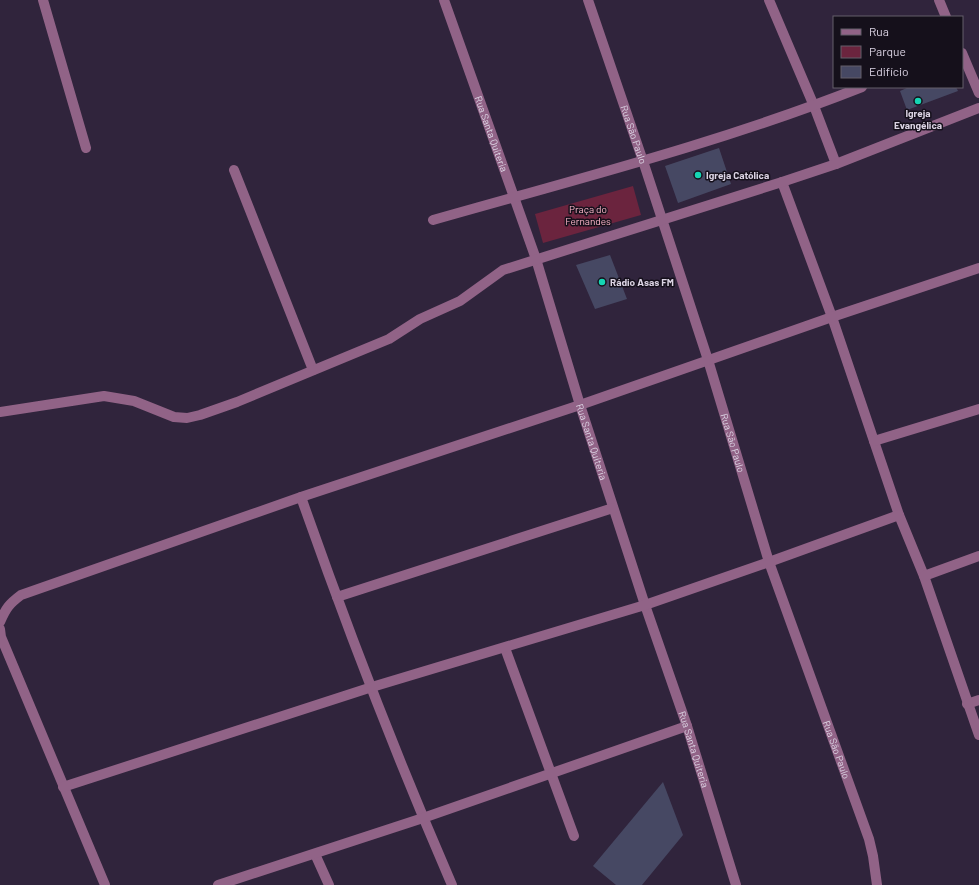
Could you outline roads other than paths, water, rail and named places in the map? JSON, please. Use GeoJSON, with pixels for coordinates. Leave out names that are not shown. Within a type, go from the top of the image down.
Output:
{"type":"FeatureCollection","features":[{"type":"Feature","properties":{"kind":"street"},"geometry":{"type":"LineString","coordinates":[[43,0],[86,148]]}},
{"type":"Feature","properties":{"kind":"street","name":"Rua Santa Quiteria"},"geometry":{"type":"LineString","coordinates":[[444,0],[536,259],[580,405],[645,605],[687,726],[736,885]]}},
{"type":"Feature","properties":{"kind":"street","name":"Rua São Paulo"},"geometry":{"type":"LineString","coordinates":[[588,0],[643,161],[708,360],[769,562],[869,839],[877,885]]}},
{"type":"Feature","properties":{"kind":"street"},"geometry":{"type":"LineString","coordinates":[[770,0],[814,106],[836,164]]}},
{"type":"Feature","properties":{"kind":"street"},"geometry":{"type":"LineString","coordinates":[[939,0],[946,16]]}},
{"type":"Feature","properties":{"kind":"street"},"geometry":{"type":"LineString","coordinates":[[963,56],[978,87]]}},
{"type":"Feature","properties":{"kind":"street"},"geometry":{"type":"LineString","coordinates":[[433,220],[643,161],[814,106],[859,88]]}},
{"type":"Feature","properties":{"kind":"street"},"geometry":{"type":"LineString","coordinates":[[0,412],[104,396],[134,401],[174,417],[187,418],[200,415],[236,402],[388,339],[420,319],[460,301],[503,270],[662,221],[836,164],[979,108]]}},
{"type":"Feature","properties":{"kind":"street"},"geometry":{"type":"LineString","coordinates":[[234,170],[313,370]]}},
{"type":"Feature","properties":{"kind":"street"},"geometry":{"type":"LineString","coordinates":[[782,182],[832,316],[899,515],[924,576],[967,704],[979,735]]}},
{"type":"Feature","properties":{"kind":"street"},"geometry":{"type":"LineString","coordinates":[[0,622],[11,602],[21,594],[301,497],[580,405],[832,316],[979,268]]}},
{"type":"Feature","properties":{"kind":"street"},"geometry":{"type":"LineString","coordinates":[[874,441],[979,409]]}},
{"type":"Feature","properties":{"kind":"street"},"geometry":{"type":"LineString","coordinates":[[301,497],[337,597],[372,687],[423,818],[452,885]]}},
{"type":"Feature","properties":{"kind":"street"},"geometry":{"type":"LineString","coordinates":[[337,597],[613,508]]}},
{"type":"Feature","properties":{"kind":"street"},"geometry":{"type":"LineString","coordinates":[[63,787],[372,687],[645,605],[899,515]]}},
{"type":"Feature","properties":{"kind":"street"},"geometry":{"type":"LineString","coordinates":[[924,576],[979,556]]}},
{"type":"Feature","properties":{"kind":"street"},"geometry":{"type":"LineString","coordinates":[[0,629],[1,637],[105,885]]}},
{"type":"Feature","properties":{"kind":"street"},"geometry":{"type":"LineString","coordinates":[[505,648],[552,772],[574,836]]}},
{"type":"Feature","properties":{"kind":"street"},"geometry":{"type":"LineString","coordinates":[[967,704],[979,700]]}},
{"type":"Feature","properties":{"kind":"street"},"geometry":{"type":"LineString","coordinates":[[218,885],[423,818],[687,726]]}},
{"type":"Feature","properties":{"kind":"street"},"geometry":{"type":"LineString","coordinates":[[315,854],[329,885]]}},
{"type":"Feature","properties":{"kind":"place","name":"Igreja Evangélica"},"geometry":{"type":"Point","coordinates":[918,101]}},
{"type":"Feature","properties":{"kind":"place","name":"Igreja Católica"},"geometry":{"type":"Point","coordinates":[698,175]}},
{"type":"Feature","properties":{"kind":"place","name":"Rádio Asas FM"},"geometry":{"type":"Point","coordinates":[602,282]}},
{"type":"Feature","properties":{"kind":"park label","name":"Praça do Fernandes"},"geometry":{"type":"Point","coordinates":[588,214]}}]}
